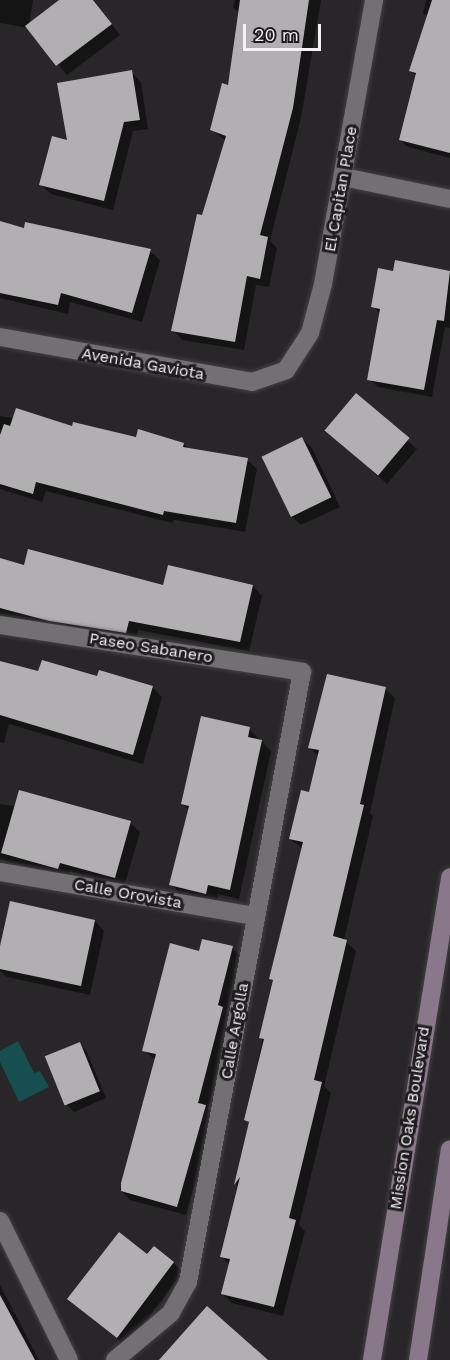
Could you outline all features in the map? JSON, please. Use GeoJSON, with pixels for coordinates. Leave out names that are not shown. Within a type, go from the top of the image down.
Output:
{"type":"FeatureCollection","features":[{"type":"Feature","properties":{"kind":"main road","name":"Mission Oaks Boulevard"},"geometry":{"type":"LineString","coordinates":[[372,1360],[450,877]]}},
{"type":"Feature","properties":{"kind":"main road"},"geometry":{"type":"LineString","coordinates":[[418,1360],[450,1149]]}},
{"type":"Feature","properties":{"kind":"street","name":"El Capitan Place"},"geometry":{"type":"LineString","coordinates":[[286,370],[310,333],[343,177],[374,0]]}},
{"type":"Feature","properties":{"kind":"street"},"geometry":{"type":"LineString","coordinates":[[343,177],[450,199]]}},
{"type":"Feature","properties":{"kind":"street","name":"Avenida Gaviota"},"geometry":{"type":"LineString","coordinates":[[0,338],[252,382],[286,370]]}},
{"type":"Feature","properties":{"kind":"street","name":"Paseo Sabanero"},"geometry":{"type":"LineString","coordinates":[[0,625],[302,672]]}},
{"type":"Feature","properties":{"kind":"street","name":"Calle Argolla"},"geometry":{"type":"LineString","coordinates":[[115,1360],[171,1313],[188,1282],[302,672]]}},
{"type":"Feature","properties":{"kind":"street","name":"Calle Orovista"},"geometry":{"type":"LineString","coordinates":[[0,872],[255,916]]}},
{"type":"Feature","properties":{"kind":"street"},"geometry":{"type":"LineString","coordinates":[[0,1221],[69,1360]]}},
{"type":"Feature","properties":{"kind":"water"},"geometry":{"type":"Polygon","coordinates":[[[18,1041],[34,1073],[40,1071],[49,1087],[19,1102],[0,1062],[0,1051],[18,1041]]]}},
{"type":"Feature","properties":{"kind":"building"},"geometry":{"type":"Polygon","coordinates":[[[59,0],[93,0],[112,24],[56,66],[25,26],[59,0]]]}},
{"type":"Feature","properties":{"kind":"building"},"geometry":{"type":"Polygon","coordinates":[[[240,0],[309,0],[293,108],[260,235],[268,237],[260,279],[247,276],[235,342],[171,331],[197,214],[202,215],[226,136],[210,130],[222,83],[228,85],[240,0]]]}},
{"type":"Feature","properties":{"kind":"building"},"geometry":{"type":"Polygon","coordinates":[[[432,0],[450,0],[450,153],[399,140],[416,73],[409,71],[432,0]]]}},
{"type":"Feature","properties":{"kind":"building"},"geometry":{"type":"Polygon","coordinates":[[[132,70],[140,120],[124,122],[104,201],[39,185],[52,136],[67,140],[57,83],[132,70]]]}},
{"type":"Feature","properties":{"kind":"building"},"geometry":{"type":"Polygon","coordinates":[[[0,221],[24,228],[25,222],[151,249],[132,313],[61,293],[58,305],[0,293],[0,221]]]}},
{"type":"Feature","properties":{"kind":"building"},"geometry":{"type":"Polygon","coordinates":[[[395,260],[450,271],[444,321],[437,320],[424,390],[367,380],[380,309],[371,307],[378,268],[393,271],[395,260]]]}},
{"type":"Feature","properties":{"kind":"building"},"geometry":{"type":"Polygon","coordinates":[[[356,393],[410,438],[378,476],[325,431],[356,393]]]}},
{"type":"Feature","properties":{"kind":"building"},"geometry":{"type":"Polygon","coordinates":[[[16,408],[72,426],[73,422],[136,437],[138,429],[184,443],[183,447],[248,458],[236,523],[164,511],[163,515],[36,482],[33,494],[0,484],[0,435],[4,424],[10,426],[16,408]]]}},
{"type":"Feature","properties":{"kind":"building"},"geometry":{"type":"Polygon","coordinates":[[[302,437],[331,497],[291,517],[262,457],[302,437]]]}},
{"type":"Feature","properties":{"kind":"building"},"geometry":{"type":"Polygon","coordinates":[[[28,549],[163,585],[168,565],[253,585],[240,642],[129,621],[126,633],[49,621],[0,608],[0,558],[24,565],[28,549]]]}},
{"type":"Feature","properties":{"kind":"building"},"geometry":{"type":"Polygon","coordinates":[[[42,660],[97,676],[99,670],[153,686],[133,755],[0,715],[0,661],[38,671],[42,660]]]}},
{"type":"Feature","properties":{"kind":"building"},"geometry":{"type":"Polygon","coordinates":[[[327,674],[386,687],[360,804],[364,805],[333,936],[347,940],[314,1080],[322,1082],[289,1218],[296,1220],[274,1307],[221,1294],[230,1259],[220,1257],[240,1177],[234,1185],[249,1122],[244,1120],[264,1039],[259,1038],[273,980],[269,979],[303,842],[289,839],[301,790],[309,792],[319,750],[308,748],[327,674]]]}},
{"type":"Feature","properties":{"kind":"building"},"geometry":{"type":"Polygon","coordinates":[[[201,716],[250,727],[248,737],[262,740],[230,890],[208,885],[206,894],[169,885],[189,806],[181,804],[201,716]]]}},
{"type":"Feature","properties":{"kind":"building"},"geometry":{"type":"Polygon","coordinates":[[[19,790],[131,821],[115,878],[60,863],[58,869],[1,853],[19,790]]]}},
{"type":"Feature","properties":{"kind":"building"},"geometry":{"type":"Polygon","coordinates":[[[10,901],[95,920],[81,986],[0,969],[0,946],[10,901]]]}},
{"type":"Feature","properties":{"kind":"building"},"geometry":{"type":"Polygon","coordinates":[[[202,939],[233,946],[218,1005],[223,1007],[198,1103],[206,1105],[177,1207],[121,1191],[121,1183],[156,1054],[142,1051],[170,943],[199,951],[202,939]]]}},
{"type":"Feature","properties":{"kind":"building"},"geometry":{"type":"Polygon","coordinates":[[[80,1042],[100,1091],[65,1105],[45,1056],[80,1042]]]}},
{"type":"Feature","properties":{"kind":"building"},"geometry":{"type":"Polygon","coordinates":[[[119,1232],[147,1254],[154,1246],[174,1262],[117,1338],[67,1299],[119,1232]]]}},
{"type":"Feature","properties":{"kind":"building"},"geometry":{"type":"Polygon","coordinates":[[[0,1295],[35,1360],[0,1360],[0,1295]]]}},
{"type":"Feature","properties":{"kind":"building"},"geometry":{"type":"Polygon","coordinates":[[[207,1306],[268,1360],[159,1360],[207,1306]]]}}]}
